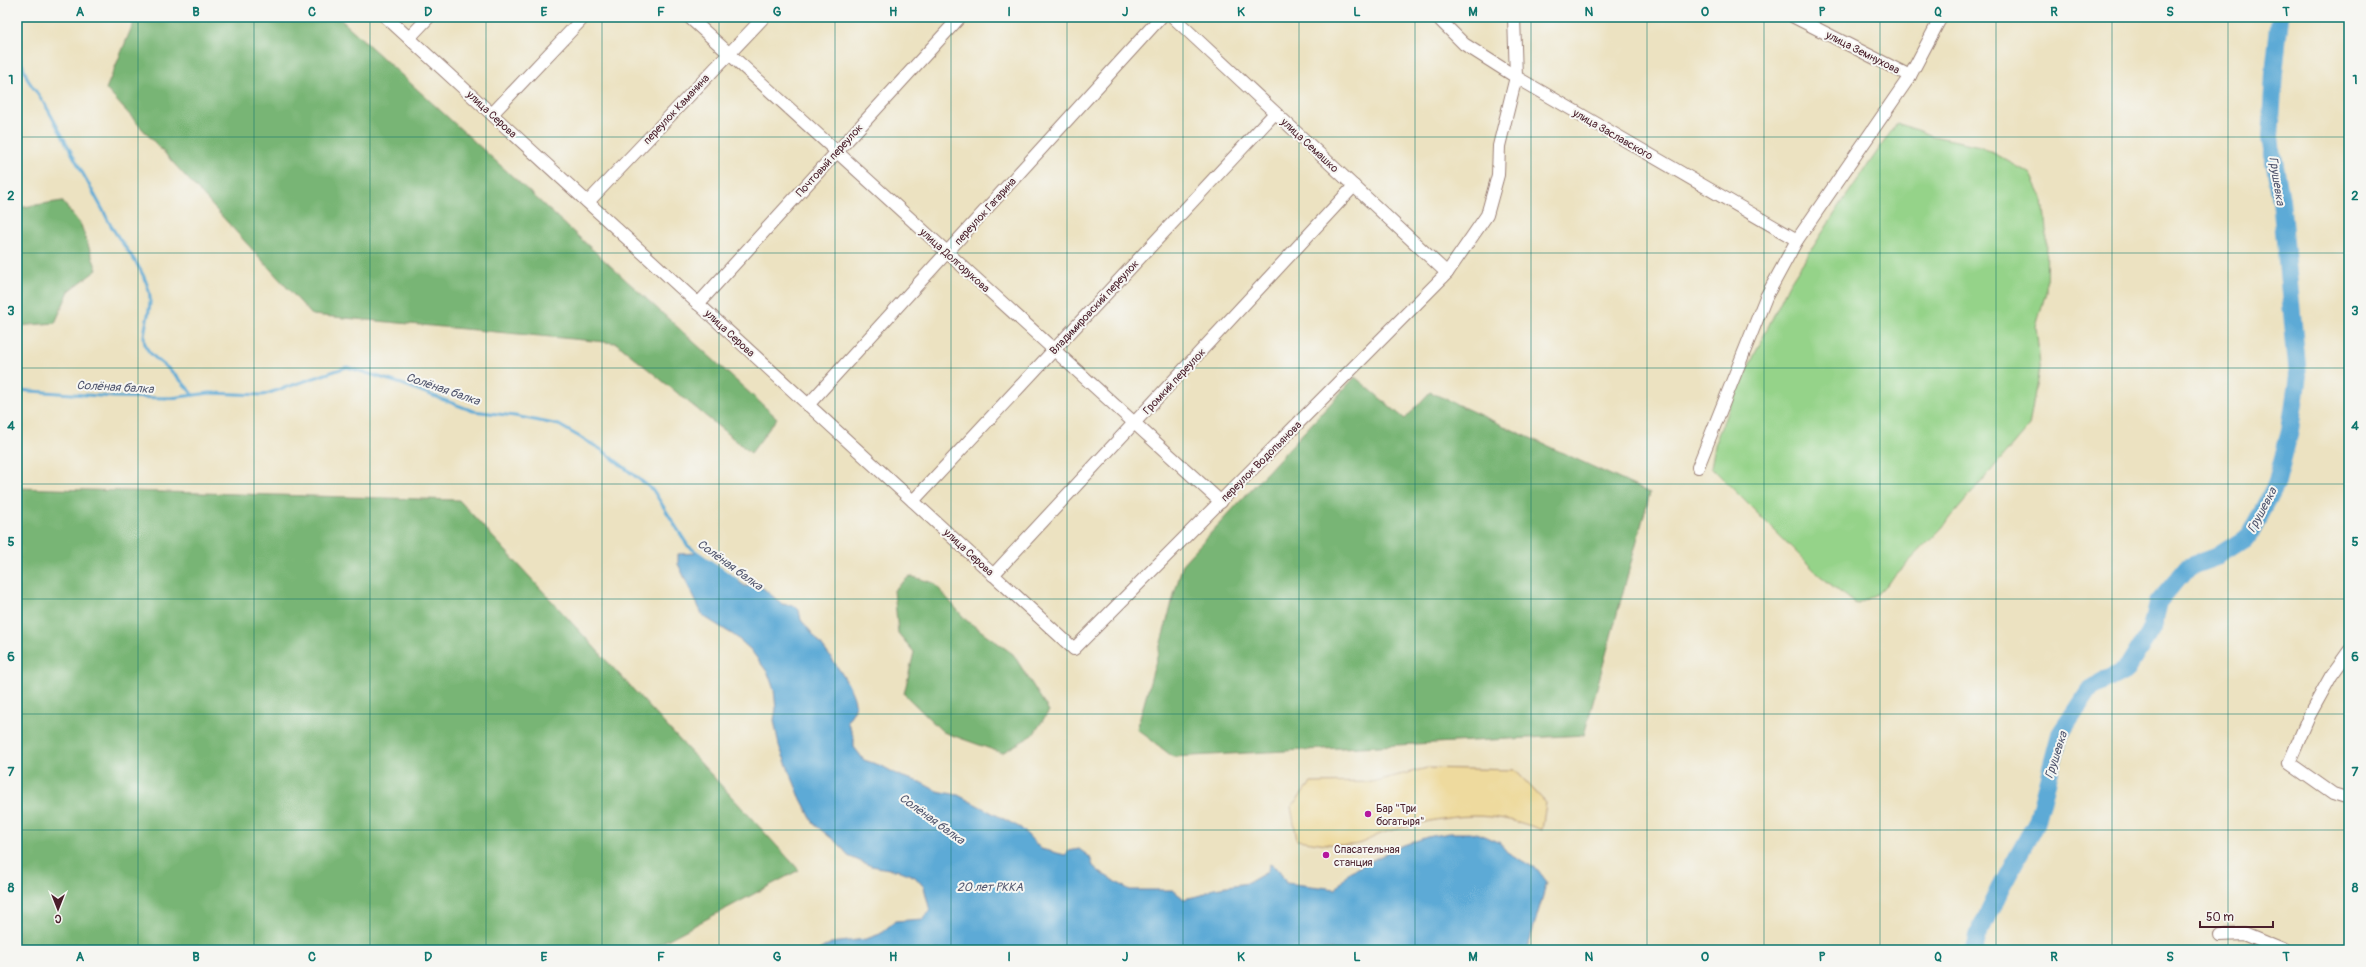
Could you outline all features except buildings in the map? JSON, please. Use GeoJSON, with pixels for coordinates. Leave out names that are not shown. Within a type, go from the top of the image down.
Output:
{"type":"FeatureCollection","features":[{"type":"Feature","properties":{"kind":"street","name":"улица Серова"},"geometry":{"type":"LineString","coordinates":[[386,17],[1074,649]]}},
{"type":"Feature","properties":{"kind":"street"},"geometry":{"type":"LineString","coordinates":[[409,38],[429,17]]}},
{"type":"Feature","properties":{"kind":"street"},"geometry":{"type":"LineString","coordinates":[[492,114],[584,17]]}},
{"type":"Feature","properties":{"kind":"street","name":"улица Долгорукова"},"geometry":{"type":"LineString","coordinates":[[689,17],[1220,502]]}},
{"type":"Feature","properties":{"kind":"street","name":"переулок Каманина"},"geometry":{"type":"LineString","coordinates":[[588,202],[764,17]]}},
{"type":"Feature","properties":{"kind":"street","name":"Почтовый переулок"},"geometry":{"type":"LineString","coordinates":[[698,304],[960,17]]}},
{"type":"Feature","properties":{"kind":"street","name":"переулок Гагарина"},"geometry":{"type":"LineString","coordinates":[[808,405],[1161,17]]}},
{"type":"Feature","properties":{"kind":"street","name":"улица Семашко"},"geometry":{"type":"LineString","coordinates":[[1173,17],[1447,272]]}},
{"type":"Feature","properties":{"kind":"street","name":"улица Заславского"},"geometry":{"type":"LineString","coordinates":[[1437,17],[1464,44],[1516,77],[1797,240]]}},
{"type":"Feature","properties":{"kind":"street","name":"переулок Водопьянова"},"geometry":{"type":"LineString","coordinates":[[1074,649],[1447,272],[1487,215],[1498,175],[1499,146],[1516,77],[1514,17]]}},
{"type":"Feature","properties":{"kind":"street","name":"улица Земнухова"},"geometry":{"type":"LineString","coordinates":[[1794,17],[1910,76]]}},
{"type":"Feature","properties":{"kind":"street"},"geometry":{"type":"LineString","coordinates":[[1698,467],[1766,297],[1797,240],[1910,76],[1941,17]]}},
{"type":"Feature","properties":{"kind":"street","name":"Владимировский переулок"},"geometry":{"type":"LineString","coordinates":[[913,501],[1275,113]]}},
{"type":"Feature","properties":{"kind":"street","name":"Громкий переулок"},"geometry":{"type":"LineString","coordinates":[[993,575],[1135,424],[1354,186]]}},
{"type":"Feature","properties":{"kind":"street"},"geometry":{"type":"LineString","coordinates":[[2349,651],[2331,676],[2310,714],[2289,763],[2333,794],[2349,799]]}},
{"type":"Feature","properties":{"kind":"street"},"geometry":{"type":"LineString","coordinates":[[2220,935],[2244,934],[2283,950]]}},
{"type":"Feature","properties":{"kind":"green space"},"geometry":{"type":"Polygon","coordinates":[[[136,17],[338,17],[777,418],[751,453],[616,343],[312,315],[106,89],[136,17]]]}},
{"type":"Feature","properties":{"kind":"green space"},"geometry":{"type":"Polygon","coordinates":[[[1897,123],[1933,136],[1980,146],[2031,174],[2043,199],[2047,240],[2046,292],[2036,327],[2040,364],[2029,426],[1941,529],[1877,594],[1856,605],[1818,574],[1711,467],[1716,440],[1731,403],[1789,284],[1843,201],[1897,123]]]}},
{"type":"Feature","properties":{"kind":"green space"},"geometry":{"type":"Polygon","coordinates":[[[62,201],[81,225],[97,270],[69,291],[55,323],[17,326],[17,208],[62,201]]]}},
{"type":"Feature","properties":{"kind":"green space"},"geometry":{"type":"Polygon","coordinates":[[[1355,377],[1405,419],[1430,392],[1650,493],[1584,735],[1173,757],[1137,729],[1183,563],[1355,377]]]}},
{"type":"Feature","properties":{"kind":"green space"},"geometry":{"type":"Polygon","coordinates":[[[17,488],[459,500],[799,870],[648,950],[17,950],[17,488]]]}},
{"type":"Feature","properties":{"kind":"green space"},"geometry":{"type":"Polygon","coordinates":[[[910,576],[934,583],[966,620],[1013,654],[1049,711],[1033,735],[1002,753],[943,732],[904,694],[914,652],[898,633],[894,590],[910,576]]]}},
{"type":"Feature","properties":{"kind":"sand"},"geometry":{"type":"Polygon","coordinates":[[[1427,768],[1515,770],[1546,803],[1542,830],[1501,818],[1464,816],[1407,826],[1382,833],[1356,845],[1297,840],[1291,807],[1311,783],[1372,782],[1427,768]]]}},
{"type":"Feature","properties":{"kind":"water","name":"20 лет РККА"},"geometry":{"type":"Polygon","coordinates":[[[698,553],[745,586],[763,588],[782,604],[795,606],[799,610],[801,620],[834,662],[850,688],[854,699],[855,708],[847,721],[854,738],[854,747],[864,760],[882,766],[900,776],[920,782],[937,791],[958,795],[1021,828],[1041,849],[1065,855],[1069,851],[1079,849],[1090,857],[1093,866],[1101,873],[1130,890],[1173,890],[1184,899],[1202,895],[1214,888],[1248,883],[1267,872],[1270,864],[1279,870],[1286,883],[1336,889],[1349,872],[1401,846],[1427,837],[1450,833],[1476,833],[1499,842],[1507,852],[1538,870],[1547,882],[1527,950],[819,950],[831,943],[866,939],[880,934],[895,921],[923,919],[930,911],[924,887],[915,877],[901,871],[871,866],[848,856],[842,847],[814,824],[800,797],[779,746],[774,720],[776,709],[774,690],[768,673],[750,649],[735,636],[703,616],[678,564],[678,554],[698,553]]]}},
{"type":"Feature","properties":{"kind":"waterway","name":"Грушевка"},"geometry":{"type":"LineString","coordinates":[[1974,950],[1977,937],[2001,887],[2037,821],[2060,734],[2090,689],[2127,669],[2152,628],[2158,603],[2188,567],[2216,557],[2249,536],[2276,485],[2290,430],[2298,376],[2281,200],[2270,138],[2274,73],[2280,17]]}},
{"type":"Feature","properties":{"kind":"waterway"},"geometry":{"type":"LineString","coordinates":[[17,50],[28,80],[46,106],[110,224],[146,280],[149,291],[150,306],[145,328],[144,341],[148,351],[170,370],[193,395]]}},
{"type":"Feature","properties":{"kind":"waterway","name":"Солёная балка"},"geometry":{"type":"LineString","coordinates":[[17,390],[114,397],[171,398],[210,393],[263,395],[347,367],[402,384],[473,411],[515,416],[559,425],[602,450],[653,490],[688,546],[738,581]]}},
{"type":"Feature","properties":{"kind":"place","name":"Бар \"Три богатыря\""},"geometry":{"type":"Point","coordinates":[1368,814]}},
{"type":"Feature","properties":{"kind":"place","name":"Спасательная станция"},"geometry":{"type":"Point","coordinates":[1326,855]}}]}
